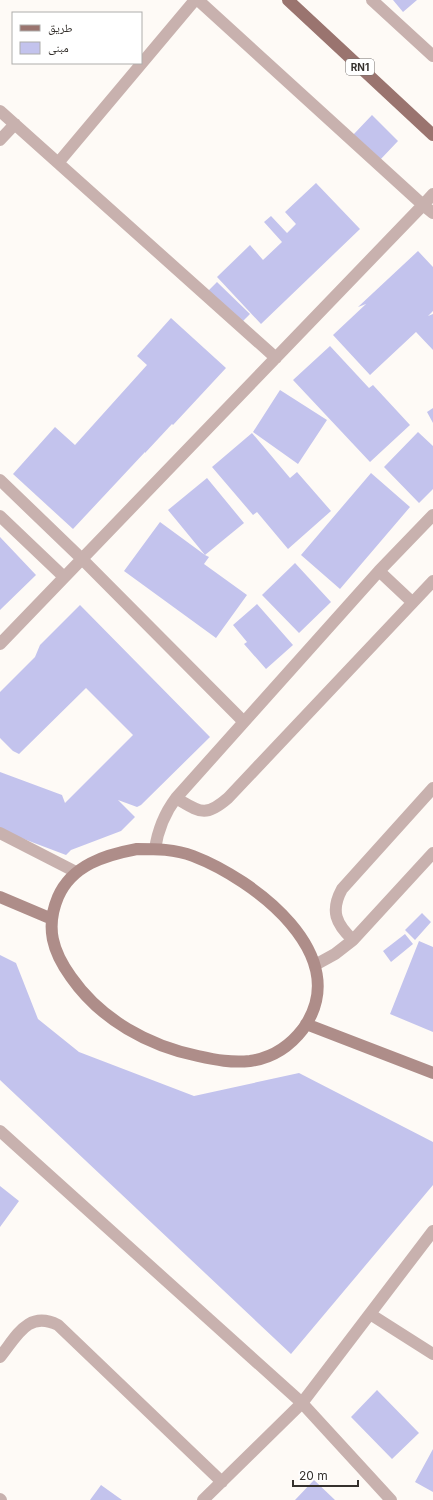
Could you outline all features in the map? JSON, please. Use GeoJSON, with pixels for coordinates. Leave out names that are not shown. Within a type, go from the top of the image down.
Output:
{"type":"FeatureCollection","features":[{"type":"Feature","properties":{"kind":"main road","name":"RN1"},"geometry":{"type":"LineString","coordinates":[[288,0],[433,135]]}},
{"type":"Feature","properties":{"kind":"street"},"geometry":{"type":"LineString","coordinates":[[142,63],[195,0]]}},
{"type":"Feature","properties":{"kind":"street"},"geometry":{"type":"LineString","coordinates":[[198,0],[433,213]]}},
{"type":"Feature","properties":{"kind":"street"},"geometry":{"type":"LineString","coordinates":[[372,0],[433,56]]}},
{"type":"Feature","properties":{"kind":"street"},"geometry":{"type":"LineString","coordinates":[[58,164],[142,64]]}},
{"type":"Feature","properties":{"kind":"street"},"geometry":{"type":"LineString","coordinates":[[0,111],[276,358]]}},
{"type":"Feature","properties":{"kind":"street"},"geometry":{"type":"LineString","coordinates":[[0,140],[15,124]]}},
{"type":"Feature","properties":{"kind":"street"},"geometry":{"type":"LineString","coordinates":[[0,644],[433,194]]}},
{"type":"Feature","properties":{"kind":"street"},"geometry":{"type":"LineString","coordinates":[[0,480],[82,559],[244,722]]}},
{"type":"Feature","properties":{"kind":"street"},"geometry":{"type":"LineString","coordinates":[[155,849],[161,822],[176,798],[379,571],[433,515]]}},
{"type":"Feature","properties":{"kind":"street"},"geometry":{"type":"LineString","coordinates":[[0,516],[64,577]]}},
{"type":"Feature","properties":{"kind":"street"},"geometry":{"type":"LineString","coordinates":[[379,571],[412,602]]}},
{"type":"Feature","properties":{"kind":"street"},"geometry":{"type":"LineString","coordinates":[[176,798],[197,810],[207,811],[217,808],[433,581]]}},
{"type":"Feature","properties":{"kind":"street"},"geometry":{"type":"LineString","coordinates":[[353,940],[344,932],[335,914],[336,899],[342,889],[433,788]]}},
{"type":"Feature","properties":{"kind":"street"},"geometry":{"type":"LineString","coordinates":[[0,833],[76,872]]}},
{"type":"Feature","properties":{"kind":"street"},"geometry":{"type":"LineString","coordinates":[[137,849],[155,849],[173,851],[192,856],[223,870],[253,889],[279,912],[302,938],[310,951],[315,965],[317,996],[313,1010],[306,1024],[297,1036],[280,1050],[259,1060],[229,1062],[179,1052],[155,1044],[121,1025],[90,1001],[61,962],[54,947],[52,919],[60,892],[76,872],[86,865],[103,857],[120,852],[137,849]]}},
{"type":"Feature","properties":{"kind":"street"},"geometry":{"type":"LineString","coordinates":[[315,965],[335,954],[353,940],[433,853]]}},
{"type":"Feature","properties":{"kind":"street"},"geometry":{"type":"LineString","coordinates":[[0,897],[52,919]]}},
{"type":"Feature","properties":{"kind":"street"},"geometry":{"type":"LineString","coordinates":[[306,1024],[433,1073]]}},
{"type":"Feature","properties":{"kind":"street"},"geometry":{"type":"LineString","coordinates":[[0,1131],[302,1403],[384,1498]]}},
{"type":"Feature","properties":{"kind":"street"},"geometry":{"type":"LineString","coordinates":[[203,1500],[302,1403],[433,1231]]}},
{"type":"Feature","properties":{"kind":"street"},"geometry":{"type":"LineString","coordinates":[[370,1314],[433,1354]]}},
{"type":"Feature","properties":{"kind":"street"},"geometry":{"type":"LineString","coordinates":[[0,1357],[28,1323],[39,1319],[48,1320],[58,1325],[222,1482]]}},
{"type":"Feature","properties":{"kind":"building"},"geometry":{"type":"Polygon","coordinates":[[[393,0],[417,0],[403,12],[393,0]]]}},
{"type":"Feature","properties":{"kind":"building"},"geometry":{"type":"Polygon","coordinates":[[[372,115],[398,141],[379,161],[353,135],[372,115]]]}},
{"type":"Feature","properties":{"kind":"building"},"geometry":{"type":"Polygon","coordinates":[[[316,183],[360,229],[261,324],[217,277],[250,245],[263,260],[282,242],[264,222],[271,216],[287,233],[296,224],[285,212],[316,183]]]}},
{"type":"Feature","properties":{"kind":"building"},"geometry":{"type":"Polygon","coordinates":[[[418,251],[433,267],[433,311],[428,316],[433,314],[433,350],[416,332],[370,375],[333,335],[366,304],[358,307],[418,251]]]}},
{"type":"Feature","properties":{"kind":"building"},"geometry":{"type":"Polygon","coordinates":[[[217,282],[250,314],[241,323],[208,291],[217,282]]]}},
{"type":"Feature","properties":{"kind":"building"},"geometry":{"type":"Polygon","coordinates":[[[171,318],[226,368],[73,529],[13,474],[55,427],[75,445],[147,365],[137,356],[171,318]]]}},
{"type":"Feature","properties":{"kind":"building"},"geometry":{"type":"Polygon","coordinates":[[[330,346],[369,388],[373,385],[410,425],[370,462],[293,380],[330,346]]]}},
{"type":"Feature","properties":{"kind":"building"},"geometry":{"type":"Polygon","coordinates":[[[280,390],[327,420],[298,464],[253,432],[280,390]]]}},
{"type":"Feature","properties":{"kind":"building"},"geometry":{"type":"Polygon","coordinates":[[[433,408],[433,423],[427,412],[433,408]]]}},
{"type":"Feature","properties":{"kind":"building"},"geometry":{"type":"Polygon","coordinates":[[[418,432],[433,446],[433,489],[419,503],[384,467],[418,432]]]}},
{"type":"Feature","properties":{"kind":"building"},"geometry":{"type":"Polygon","coordinates":[[[252,433],[290,478],[297,472],[331,511],[288,549],[257,512],[253,515],[212,467],[252,433]]]}},
{"type":"Feature","properties":{"kind":"building"},"geometry":{"type":"Polygon","coordinates":[[[371,473],[410,507],[340,589],[301,555],[371,473]]]}},
{"type":"Feature","properties":{"kind":"building"},"geometry":{"type":"Polygon","coordinates":[[[207,478],[244,523],[205,555],[168,510],[207,478]]]}},
{"type":"Feature","properties":{"kind":"building"},"geometry":{"type":"Polygon","coordinates":[[[160,522],[209,557],[204,564],[247,595],[216,638],[124,571],[160,522]]]}},
{"type":"Feature","properties":{"kind":"building"},"geometry":{"type":"Polygon","coordinates":[[[0,537],[36,575],[0,610],[0,537]]]}},
{"type":"Feature","properties":{"kind":"building"},"geometry":{"type":"Polygon","coordinates":[[[295,563],[331,602],[299,633],[262,595],[295,563]]]}},
{"type":"Feature","properties":{"kind":"building"},"geometry":{"type":"Polygon","coordinates":[[[257,604],[293,645],[266,669],[244,644],[247,642],[233,625],[257,604]]]}},
{"type":"Feature","properties":{"kind":"building"},"geometry":{"type":"Polygon","coordinates":[[[80,605],[210,737],[141,805],[137,807],[118,800],[135,817],[121,831],[71,850],[66,855],[0,830],[0,772],[62,795],[65,803],[133,735],[86,688],[19,754],[13,751],[0,738],[0,692],[35,657],[40,645],[80,605]]]}},
{"type":"Feature","properties":{"kind":"building"},"geometry":{"type":"Polygon","coordinates":[[[422,913],[431,922],[415,940],[405,930],[422,913]]]}},
{"type":"Feature","properties":{"kind":"building"},"geometry":{"type":"Polygon","coordinates":[[[405,934],[413,944],[391,962],[383,951],[405,934]]]}},
{"type":"Feature","properties":{"kind":"building"},"geometry":{"type":"Polygon","coordinates":[[[419,941],[433,947],[433,1032],[390,1014],[419,941]]]}},
{"type":"Feature","properties":{"kind":"building"},"geometry":{"type":"Polygon","coordinates":[[[0,955],[16,963],[38,1019],[79,1052],[194,1096],[299,1073],[433,1142],[433,1185],[291,1354],[0,1080],[0,955]]]}},
{"type":"Feature","properties":{"kind":"building"},"geometry":{"type":"Polygon","coordinates":[[[0,1186],[19,1201],[0,1227],[0,1186]]]}},
{"type":"Feature","properties":{"kind":"building"},"geometry":{"type":"Polygon","coordinates":[[[377,1390],[419,1433],[392,1459],[351,1417],[377,1390]]]}},
{"type":"Feature","properties":{"kind":"building"},"geometry":{"type":"Polygon","coordinates":[[[433,1449],[433,1492],[415,1482],[433,1449]]]}},
{"type":"Feature","properties":{"kind":"building"},"geometry":{"type":"Polygon","coordinates":[[[314,1480],[335,1500],[295,1500],[314,1480]]]}},
{"type":"Feature","properties":{"kind":"building"},"geometry":{"type":"Polygon","coordinates":[[[101,1485],[122,1500],[90,1500],[101,1485]]]}}]}
